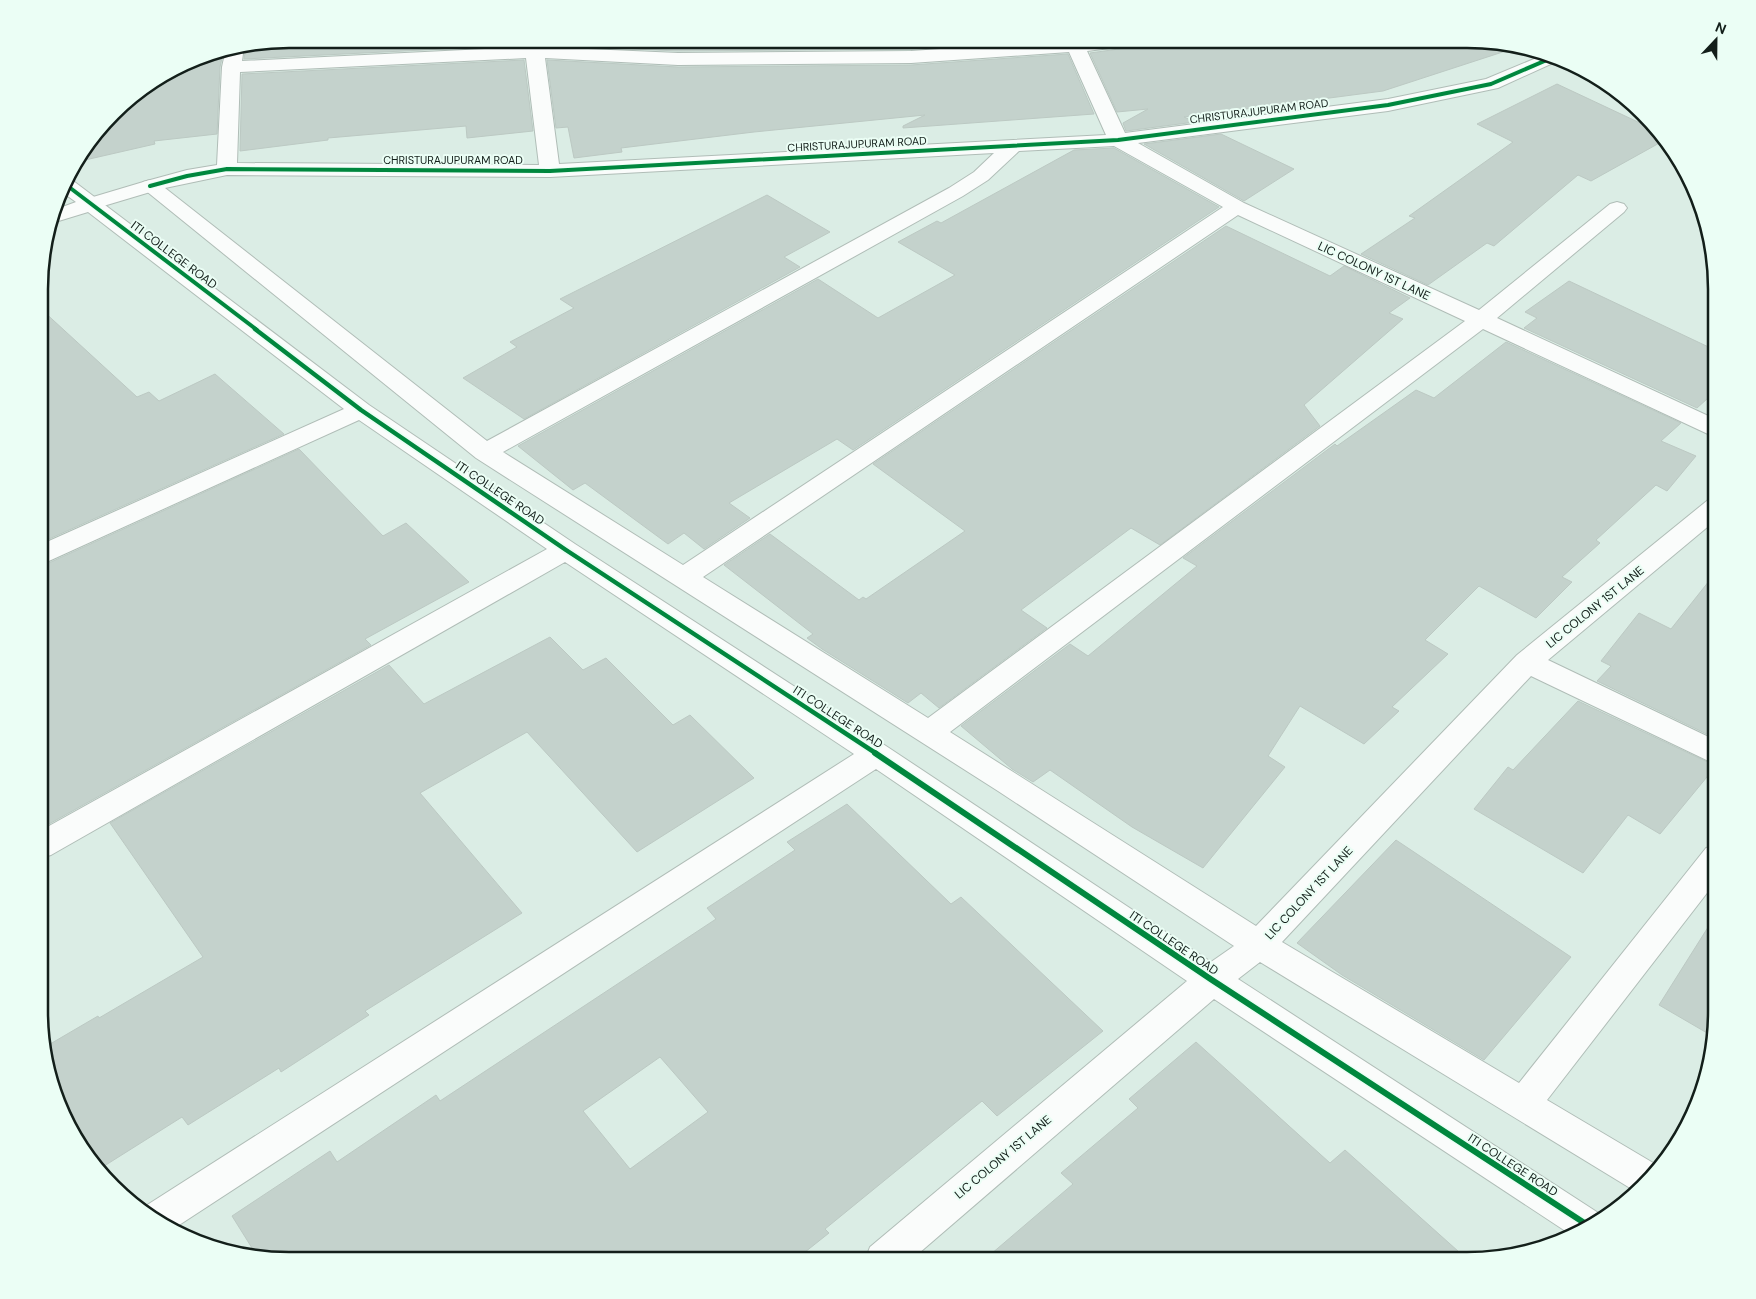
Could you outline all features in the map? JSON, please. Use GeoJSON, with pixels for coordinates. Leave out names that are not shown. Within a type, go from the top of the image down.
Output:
{"type":"FeatureCollection","features":[{"type":"Feature","properties":{"kind":"street"},"geometry":{"type":"LineString","coordinates":[[231,67],[493,48]]}},
{"type":"Feature","properties":{"kind":"street"},"geometry":{"type":"LineString","coordinates":[[534,48],[550,171]]}},
{"type":"Feature","properties":{"kind":"street"},"geometry":{"type":"LineString","coordinates":[[565,48],[678,59],[911,57],[1045,48]]}},
{"type":"Feature","properties":{"kind":"street"},"geometry":{"type":"LineString","coordinates":[[1076,48],[1118,140]]}},
{"type":"Feature","properties":{"kind":"street"},"geometry":{"type":"LineString","coordinates":[[227,169],[231,67],[234,54]]}},
{"type":"Feature","properties":{"kind":"street","name":"CHRISTURAJUPURAM ROAD"},"geometry":{"type":"LineString","coordinates":[[59,214],[187,176],[227,169],[550,171],[1118,140],[1388,105],[1492,84],[1546,60]]}},
{"type":"Feature","properties":{"kind":"street","name":"LIC COLONY 1ST LANE"},"geometry":{"type":"LineString","coordinates":[[1118,140],[1237,208],[1708,425]]}},
{"type":"Feature","properties":{"kind":"street"},"geometry":{"type":"LineString","coordinates":[[485,452],[956,192],[981,176],[1014,145]]}},
{"type":"Feature","properties":{"kind":"street","name":"ITI COLLEGE ROAD"},"geometry":{"type":"LineString","coordinates":[[150,186],[485,452],[928,732],[1259,945],[1642,1176]]}},
{"type":"Feature","properties":{"kind":"street","name":"ITI COLLEGE ROAD"},"geometry":{"type":"LineString","coordinates":[[70,188],[361,410],[566,550],[876,754],[1212,980],[1583,1222]]}},
{"type":"Feature","properties":{"kind":"street"},"geometry":{"type":"LineString","coordinates":[[683,578],[1237,208]]}},
{"type":"Feature","properties":{"kind":"street"},"geometry":{"type":"LineString","coordinates":[[928,732],[1480,320],[1617,208]]}},
{"type":"Feature","properties":{"kind":"street"},"geometry":{"type":"LineString","coordinates":[[48,552],[361,410]]}},
{"type":"Feature","properties":{"kind":"street","name":"LIC COLONY 1ST LANE"},"geometry":{"type":"LineString","coordinates":[[892,1252],[1212,980],[1259,945],[1527,662],[1708,513]]}},
{"type":"Feature","properties":{"kind":"street"},"geometry":{"type":"LineString","coordinates":[[48,841],[566,550]]}},
{"type":"Feature","properties":{"kind":"street"},"geometry":{"type":"LineString","coordinates":[[1527,662],[1708,750]]}},
{"type":"Feature","properties":{"kind":"street"},"geometry":{"type":"LineString","coordinates":[[162,1216],[876,754]]}},
{"type":"Feature","properties":{"kind":"street"},"geometry":{"type":"LineString","coordinates":[[1523,1104],[1708,868]]}},
{"type":"Feature","properties":{"kind":"building"},"geometry":{"type":"Polygon","coordinates":[[[273,48],[463,48],[244,59],[245,51],[273,48]]]}},
{"type":"Feature","properties":{"kind":"building"},"geometry":{"type":"Polygon","coordinates":[[[612,48],[926,48],[911,49],[678,51],[612,48]]]}},
{"type":"Feature","properties":{"kind":"building"},"geometry":{"type":"Polygon","coordinates":[[[1126,48],[1483,48],[1506,51],[1383,91],[1184,117],[1195,122],[1126,131],[1123,123],[1148,109],[1117,112],[1090,53],[1126,48]]]}},
{"type":"Feature","properties":{"kind":"building"},"geometry":{"type":"Polygon","coordinates":[[[1068,54],[1094,114],[903,128],[903,126],[925,115],[754,132],[621,148],[622,152],[574,158],[568,127],[556,128],[547,60],[678,67],[911,65],[1068,54]]]}},
{"type":"Feature","properties":{"kind":"building"},"geometry":{"type":"Polygon","coordinates":[[[222,57],[220,67],[217,134],[154,141],[155,144],[85,160],[107,130],[142,97],[182,72],[222,57]]]}},
{"type":"Feature","properties":{"kind":"building"},"geometry":{"type":"Polygon","coordinates":[[[524,60],[533,131],[467,138],[466,126],[328,138],[328,140],[240,151],[242,74],[524,60]]]}},
{"type":"Feature","properties":{"kind":"building"},"geometry":{"type":"Polygon","coordinates":[[[1557,84],[1644,125],[1660,143],[1591,181],[1578,175],[1494,246],[1487,243],[1428,285],[1361,254],[1415,218],[1409,216],[1513,142],[1477,124],[1557,84]]]}},
{"type":"Feature","properties":{"kind":"building"},"geometry":{"type":"Polygon","coordinates":[[[1221,134],[1294,169],[1244,201],[1144,144],[1221,134]]]}},
{"type":"Feature","properties":{"kind":"building"},"geometry":{"type":"Polygon","coordinates":[[[1114,148],[1219,207],[853,450],[837,439],[729,503],[750,518],[704,549],[684,533],[668,544],[585,483],[573,490],[518,446],[818,279],[878,318],[955,275],[898,242],[937,221],[941,223],[1074,150],[1114,148]]]}},
{"type":"Feature","properties":{"kind":"building"},"geometry":{"type":"Polygon","coordinates":[[[767,195],[830,232],[784,257],[800,267],[524,419],[463,378],[517,347],[510,342],[574,308],[560,299],[767,195]]]}},
{"type":"Feature","properties":{"kind":"building"},"geometry":{"type":"Polygon","coordinates":[[[1226,226],[1330,276],[1344,266],[1410,298],[1389,313],[1403,319],[1304,405],[1320,426],[1160,545],[1131,528],[1021,610],[1047,628],[939,708],[921,693],[908,703],[822,649],[807,638],[813,634],[724,565],[770,534],[859,600],[863,597],[866,599],[965,531],[873,464],[1226,226]]]}},
{"type":"Feature","properties":{"kind":"building"},"geometry":{"type":"Polygon","coordinates":[[[1569,281],[1708,347],[1708,398],[1697,408],[1524,328],[1537,318],[1525,312],[1569,281]]]}},
{"type":"Feature","properties":{"kind":"building"},"geometry":{"type":"Polygon","coordinates":[[[48,315],[137,397],[149,392],[159,401],[215,374],[284,434],[48,539],[48,315]]]}},
{"type":"Feature","properties":{"kind":"building"},"geometry":{"type":"Polygon","coordinates":[[[1506,342],[1681,423],[1661,441],[1696,456],[1667,491],[1656,485],[1596,540],[1600,543],[1562,577],[1572,582],[1536,618],[1479,586],[1425,640],[1448,654],[1392,707],[1399,711],[1364,744],[1300,706],[1268,756],[1285,767],[1203,868],[1132,827],[1050,770],[1033,782],[1012,769],[961,726],[1070,644],[1088,656],[1197,566],[1183,558],[1335,444],[1337,446],[1416,390],[1434,398],[1506,342]]]}},
{"type":"Feature","properties":{"kind":"building"},"geometry":{"type":"Polygon","coordinates":[[[299,449],[383,536],[406,523],[469,582],[365,639],[371,645],[48,825],[48,563],[299,449]]]}},
{"type":"Feature","properties":{"kind":"building"},"geometry":{"type":"Polygon","coordinates":[[[1708,582],[1708,735],[1597,681],[1611,666],[1601,661],[1639,613],[1671,629],[1708,582]]]}},
{"type":"Feature","properties":{"kind":"building"},"geometry":{"type":"Polygon","coordinates":[[[550,637],[583,670],[606,658],[673,725],[690,715],[754,778],[637,852],[527,732],[420,793],[522,913],[365,1011],[369,1015],[281,1072],[279,1068],[188,1125],[182,1117],[104,1166],[88,1144],[72,1117],[60,1088],[50,1044],[98,1016],[99,1018],[203,957],[110,823],[389,665],[424,704],[550,637]]]}},
{"type":"Feature","properties":{"kind":"building"},"geometry":{"type":"Polygon","coordinates":[[[1578,701],[1708,762],[1708,776],[1660,834],[1628,815],[1583,873],[1474,809],[1508,767],[1513,770],[1578,701]]]}},
{"type":"Feature","properties":{"kind":"building"},"geometry":{"type":"Polygon","coordinates":[[[847,804],[951,904],[961,897],[1103,1031],[997,1116],[982,1101],[825,1229],[829,1233],[805,1252],[288,1252],[252,1248],[232,1216],[330,1151],[337,1162],[436,1095],[440,1101],[716,919],[707,908],[795,850],[787,842],[847,804]],[[660,1057],[583,1111],[630,1169],[708,1112],[660,1057]]]}},
{"type":"Feature","properties":{"kind":"building"},"geometry":{"type":"Polygon","coordinates":[[[1396,840],[1571,957],[1484,1060],[1342,975],[1297,943],[1396,840]]]}},
{"type":"Feature","properties":{"kind":"building"},"geometry":{"type":"Polygon","coordinates":[[[1708,927],[1707,1033],[1659,1005],[1708,927]]]}},
{"type":"Feature","properties":{"kind":"building"},"geometry":{"type":"Polygon","coordinates":[[[1196,1042],[1330,1163],[1345,1150],[1459,1252],[993,1252],[1073,1184],[1061,1173],[1138,1108],[1129,1099],[1196,1042]]]}},
{"type":"Feature","properties":{"kind":"cycle path"},"geometry":{"type":"LineString","coordinates":[[150,186],[187,176],[227,169],[550,171],[1118,140],[1388,105],[1491,84],[1546,60]]}},
{"type":"Feature","properties":{"kind":"cycle path"},"geometry":{"type":"LineString","coordinates":[[70,188],[361,410],[566,550],[876,754],[1212,980],[1583,1222]]}}]}
